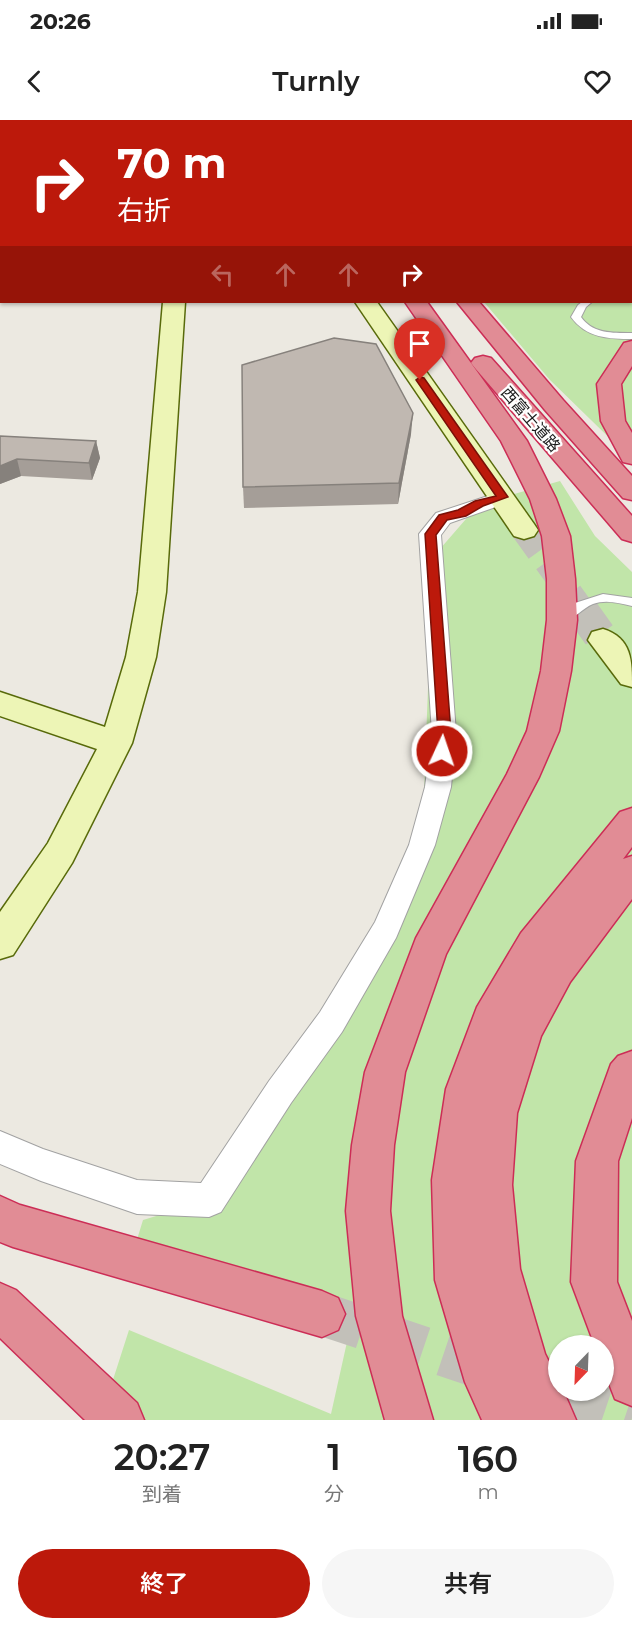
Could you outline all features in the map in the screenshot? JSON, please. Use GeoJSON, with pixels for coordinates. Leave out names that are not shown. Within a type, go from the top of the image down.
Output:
{"type":"FeatureCollection","features":[{"type":"Feature","properties":{"kind":"highway"},"geometry":{"type":"LineString","coordinates":[[409,1420],[379,1316],[369,1212],[373,1145],[385,1072],[429,950],[522,777],[543,731],[556,671],[562,620],[561,579],[556,536],[543,499],[514,441],[417,303]]}},
{"type":"Feature","properties":{"kind":"highway","name":"西富士道路"},"geometry":{"type":"LineString","coordinates":[[436,303],[524,412],[632,533]]}},
{"type":"Feature","properties":{"kind":"highway","name":"西富士道路"},"geometry":{"type":"LineString","coordinates":[[469,303],[554,405],[632,492]]}},
{"type":"Feature","properties":{"kind":"highway"},"geometry":{"type":"LineString","coordinates":[[632,348],[609,384],[613,421],[632,456]]}},
{"type":"Feature","properties":{"kind":"highway"},"geometry":{"type":"LineString","coordinates":[[507,1420],[489,1382],[458,1280],[453,1180],[466,1089],[490,1020],[534,945],[632,822]]}},
{"type":"Feature","properties":{"kind":"highway"},"geometry":{"type":"LineString","coordinates":[[552,1420],[523,1360],[498,1269],[491,1185],[496,1113],[523,1030],[557,970],[632,872]]}},
{"type":"Feature","properties":{"kind":"highway"},"geometry":{"type":"LineString","coordinates":[[632,1070],[625,1078],[597,1161],[594,1282],[632,1382]]}},
{"type":"Feature","properties":{"kind":"highway"},"geometry":{"type":"LineString","coordinates":[[0,1218],[13,1225],[322,1314]]}},
{"type":"Feature","properties":{"kind":"highway"},"geometry":{"type":"LineString","coordinates":[[0,1306],[120,1420]]}},
{"type":"Feature","properties":{"kind":"street"},"geometry":{"type":"LineString","coordinates":[[0,943],[60,853],[116,743],[141,657],[152,592],[174,303]]}},
{"type":"Feature","properties":{"kind":"street"},"geometry":{"type":"LineString","coordinates":[[367,303],[524,530]]}},
{"type":"Feature","properties":{"kind":"street"},"geometry":{"type":"LineString","coordinates":[[0,1147],[41,1165],[137,1197],[209,1200],[280,1092],[331,1022],[386,929],[409,880],[422,845],[438,787],[444,733],[430,534],[443,518],[502,497]]}},
{"type":"Feature","properties":{"kind":"street"},"geometry":{"type":"LineString","coordinates":[[603,640],[632,676]]}},
{"type":"Feature","properties":{"kind":"street"},"geometry":{"type":"LineString","coordinates":[[0,704],[116,743]]}},
{"type":"Feature","properties":{"kind":"lane"},"geometry":{"type":"LineString","coordinates":[[586,303],[582,305],[576,316],[587,329],[632,336]]}},
{"type":"Feature","properties":{"kind":"lane"},"geometry":{"type":"LineString","coordinates":[[562,620],[581,603],[599,597],[620,598],[632,602]]}},
{"type":"Feature","properties":{"kind":"green space"},"geometry":{"type":"Polygon","coordinates":[[[485,303],[632,303],[632,460],[550,380],[485,303]]]}},
{"type":"Feature","properties":{"kind":"green space"},"geometry":{"type":"Polygon","coordinates":[[[560,481],[595,536],[632,572],[632,1420],[100,1420],[129,1330],[331,1414],[351,1324],[135,1246],[143,1220],[209,1200],[422,845],[433,557],[479,504],[560,481]]]}},
{"type":"Feature","properties":{"kind":"building"},"geometry":{"type":"Polygon","coordinates":[[[334,338],[376,344],[413,413],[399,483],[243,487],[242,365],[334,338]]]}},
{"type":"Feature","properties":{"kind":"building"},"geometry":{"type":"Polygon","coordinates":[[[0,436],[96,441],[89,463],[17,459],[0,466],[0,436]]]}},
{"type":"Feature","properties":{"kind":"tunnel"},"geometry":{"type":"LineString","coordinates":[[524,530],[581,609]]}},
{"type":"Feature","properties":{"kind":"tunnel"},"geometry":{"type":"LineString","coordinates":[[580,608],[603,640]]}},
{"type":"Feature","properties":{"kind":"tunnel"},"geometry":{"type":"LineString","coordinates":[[322,1314],[632,1418]]}},
{"type":"Feature","properties":{"kind":"route"},"geometry":{"type":"LineString","coordinates":[[420,380],[502,497],[443,518],[430,534],[444,733],[442,751]]}}]}
